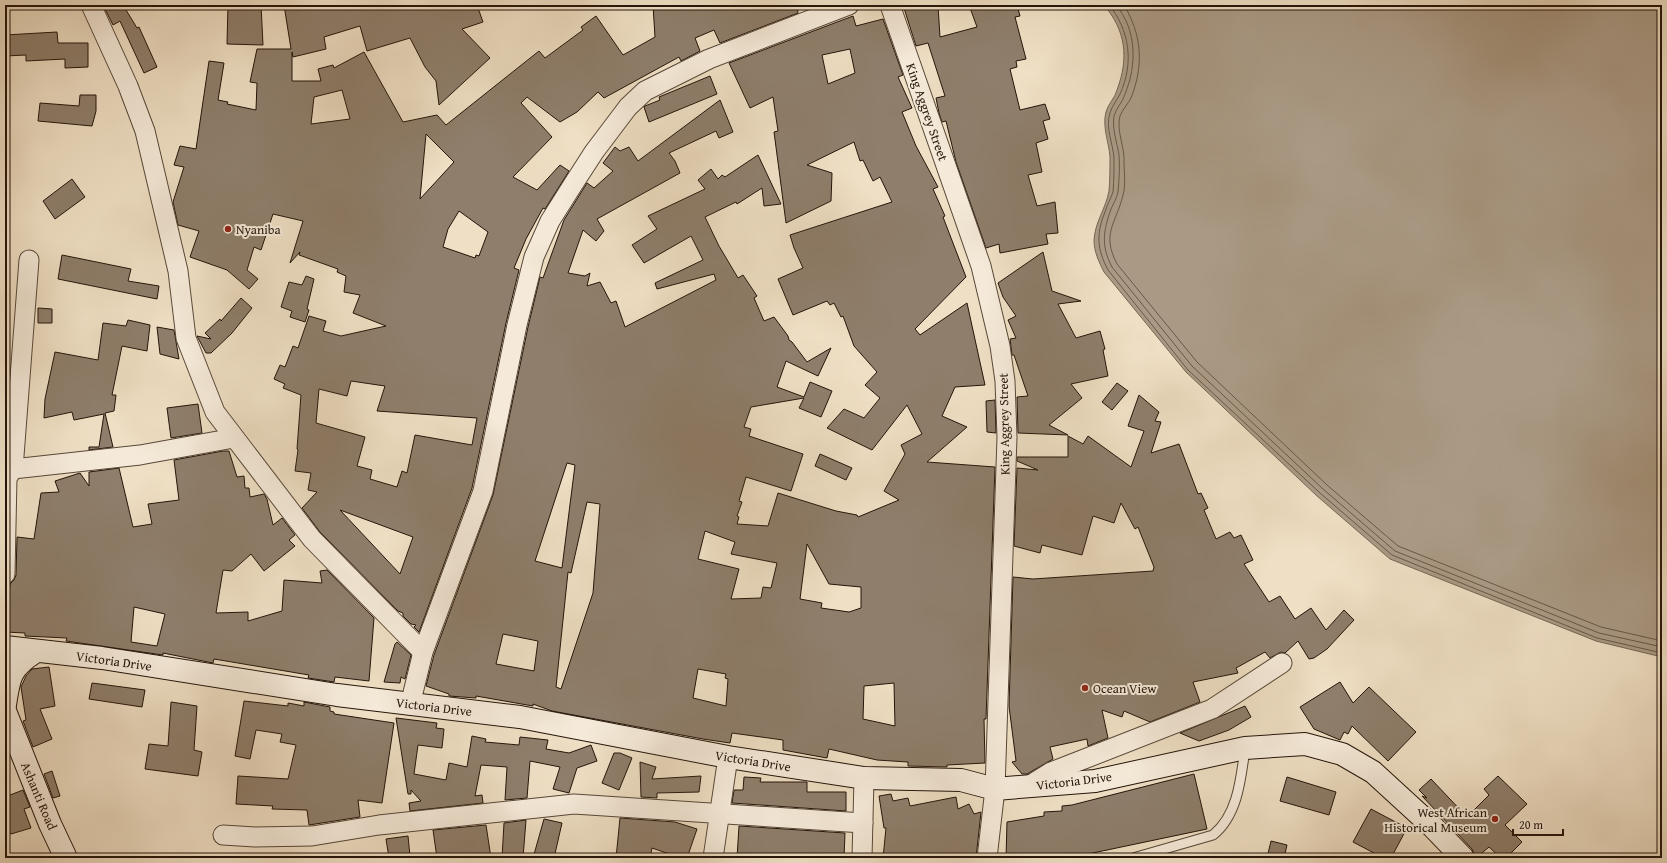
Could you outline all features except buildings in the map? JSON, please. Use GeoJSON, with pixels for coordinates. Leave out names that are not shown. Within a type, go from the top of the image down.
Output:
{"type":"FeatureCollection","features":[{"type":"Feature","properties":{"kind":"street"},"geometry":{"type":"LineString","coordinates":[[91,5],[128,86],[145,131],[178,271],[186,338],[215,412],[312,539],[423,652]]}},
{"type":"Feature","properties":{"kind":"street"},"geometry":{"type":"LineString","coordinates":[[410,704],[423,652],[483,491],[517,325],[534,257],[550,221],[578,177],[628,107],[645,91],[709,59],[849,5]]}},
{"type":"Feature","properties":{"kind":"street","name":"King Aggrey Street"},"geometry":{"type":"LineString","coordinates":[[890,5],[982,266],[1000,346],[1005,381],[1007,437],[995,789],[988,858]]}},
{"type":"Feature","properties":{"kind":"street"},"geometry":{"type":"LineString","coordinates":[[5,574],[7,478],[13,469],[29,260]]}},
{"type":"Feature","properties":{"kind":"street"},"geometry":{"type":"LineString","coordinates":[[13,469],[140,455],[234,438]]}},
{"type":"Feature","properties":{"kind":"street","name":"Victoria Drive"},"geometry":{"type":"LineString","coordinates":[[5,647],[35,652],[102,658],[410,704],[520,717],[728,757],[864,778],[961,780],[995,789],[1095,781],[1245,748],[1306,744],[1342,754],[1373,772],[1433,827],[1463,858]]}},
{"type":"Feature","properties":{"kind":"street"},"geometry":{"type":"LineString","coordinates":[[5,706],[7,687],[13,669],[23,659],[35,652]]}},
{"type":"Feature","properties":{"kind":"street"},"geometry":{"type":"LineString","coordinates":[[1027,787],[1051,772],[1212,709],[1282,663]]}},
{"type":"Feature","properties":{"kind":"street","name":"Ashanti Road"},"geometry":{"type":"LineString","coordinates":[[5,711],[50,824],[65,857]]}},
{"type":"Feature","properties":{"kind":"street"},"geometry":{"type":"LineString","coordinates":[[713,858],[728,757]]}},
{"type":"Feature","properties":{"kind":"street"},"geometry":{"type":"LineString","coordinates":[[862,858],[864,778]]}},
{"type":"Feature","properties":{"kind":"street"},"geometry":{"type":"LineString","coordinates":[[223,835],[255,837],[312,836],[379,825],[574,804],[862,823]]}},
{"type":"Feature","properties":{"kind":"lane"},"geometry":{"type":"LineString","coordinates":[[1133,858],[1213,834],[1223,826],[1239,788],[1245,748]]}},
{"type":"Feature","properties":{"kind":"water"},"geometry":{"type":"Polygon","coordinates":[[[1104,5],[1662,5],[1662,657],[1596,641],[1390,559],[1317,496],[1186,372],[1104,272],[1095,249],[1095,233],[1109,191],[1110,157],[1105,129],[1105,118],[1107,109],[1116,93],[1121,78],[1124,56],[1121,35],[1117,25],[1104,5]]]}},
{"type":"Feature","properties":{"kind":"place","name":"Nyaniba"},"geometry":{"type":"Point","coordinates":[228,229]}},
{"type":"Feature","properties":{"kind":"place","name":"Ocean View"},"geometry":{"type":"Point","coordinates":[1085,688]}},
{"type":"Feature","properties":{"kind":"place","name":"West African Historical Museum"},"geometry":{"type":"Point","coordinates":[1495,819]}}]}
